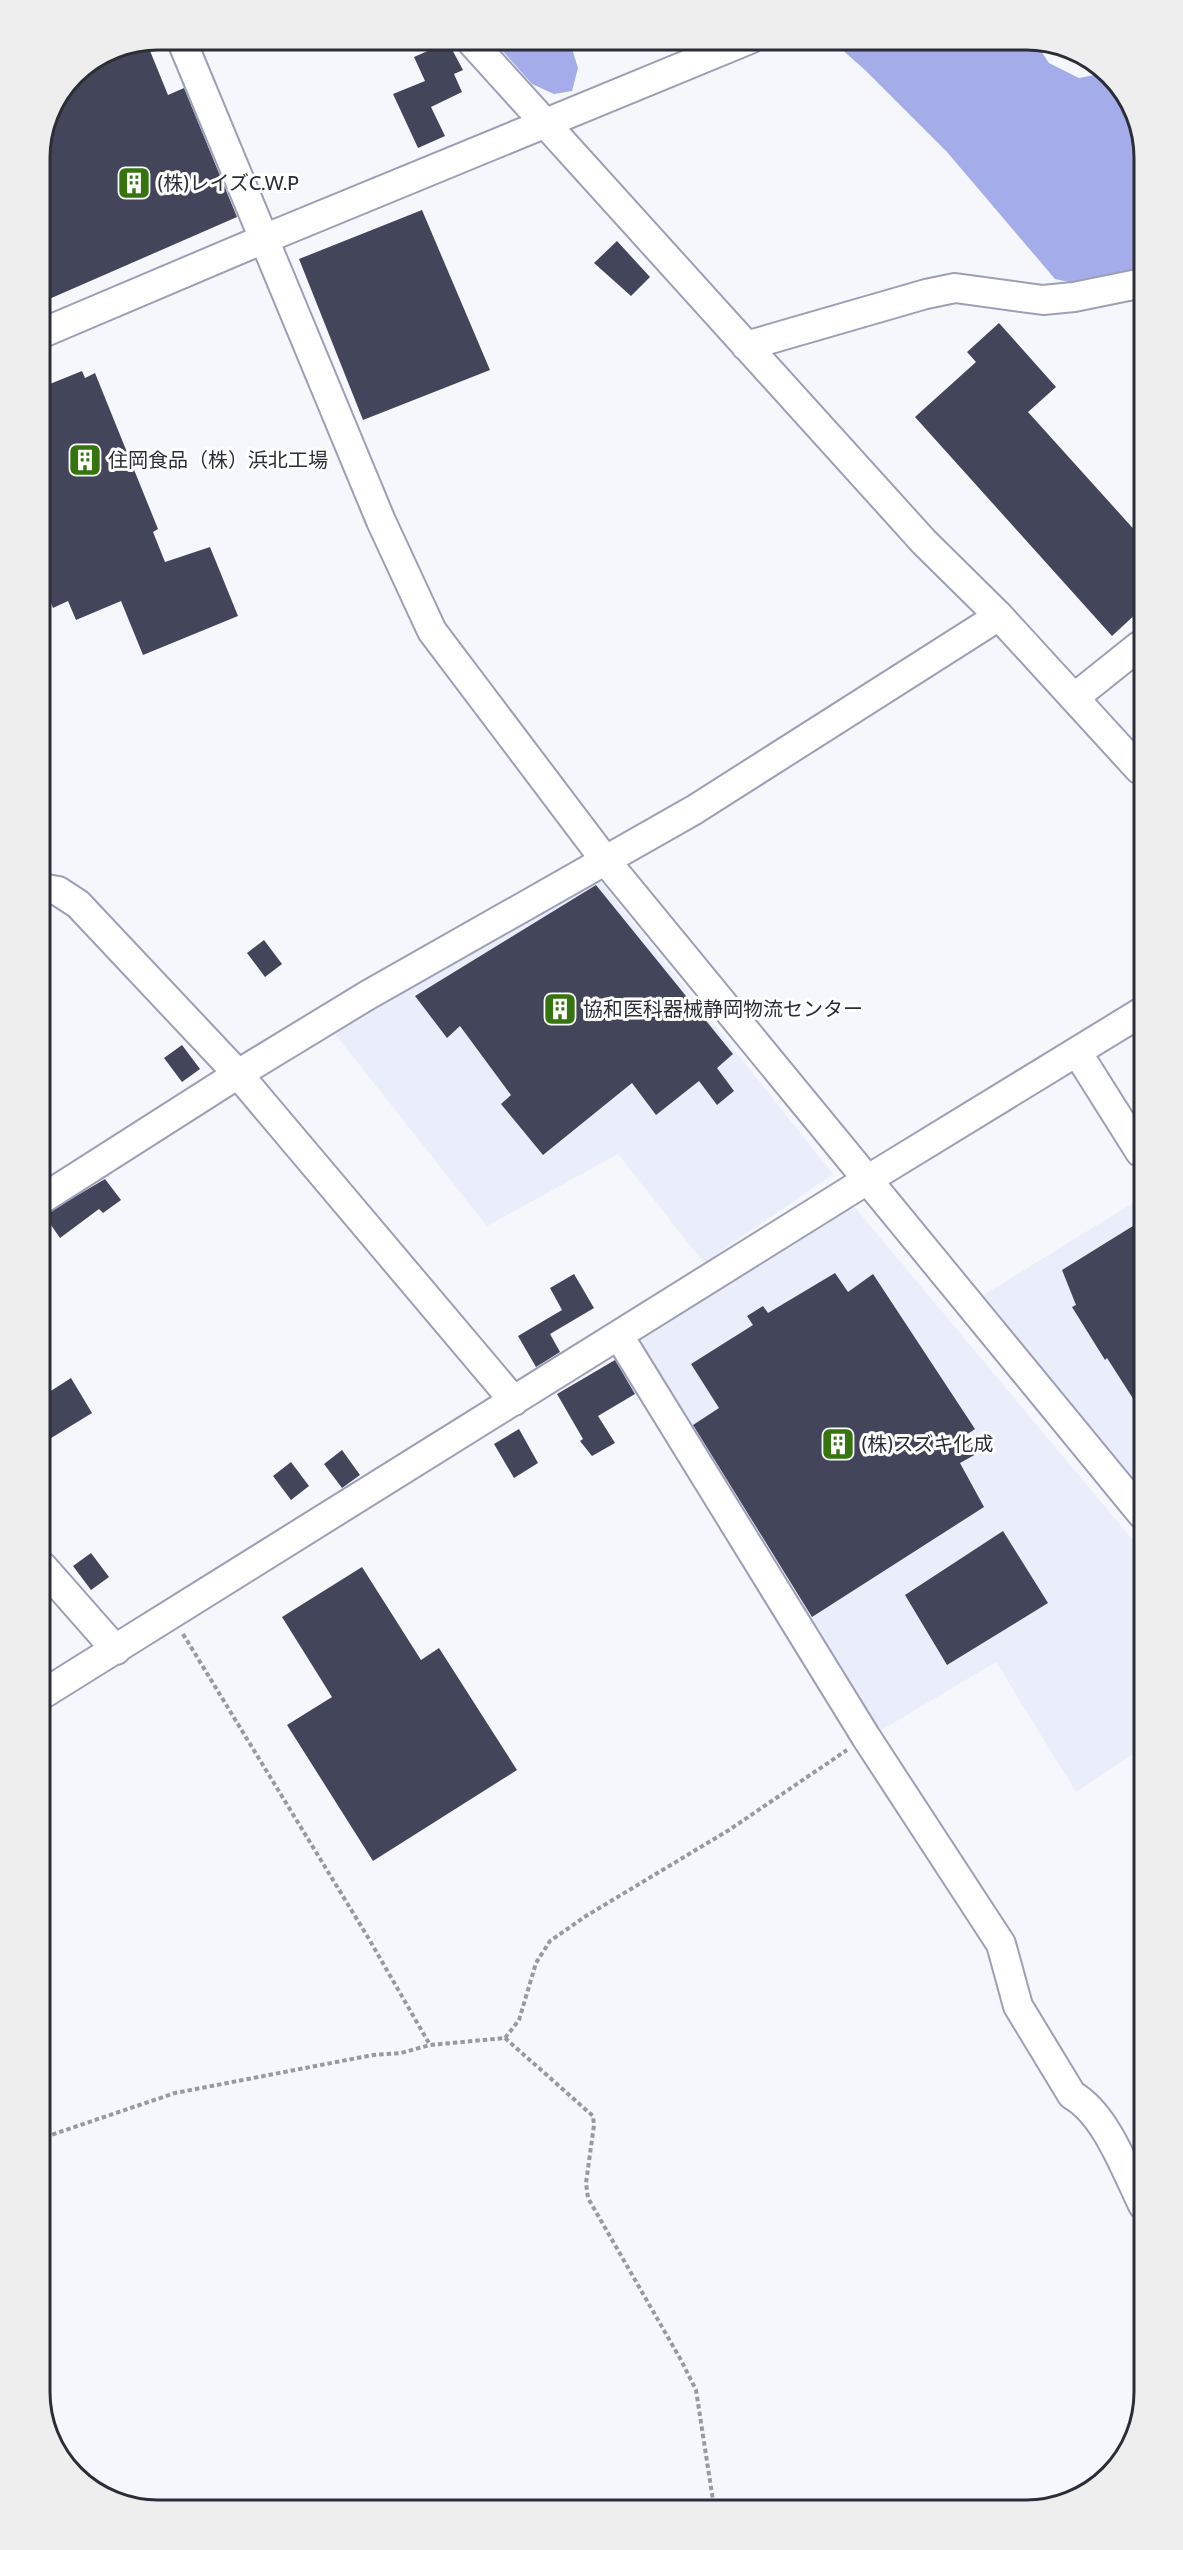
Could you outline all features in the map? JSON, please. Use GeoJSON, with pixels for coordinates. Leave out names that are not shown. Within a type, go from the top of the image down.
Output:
{"type":"FeatureCollection","features":[{"type":"Feature","properties":{"kind":"street"},"geometry":{"type":"LineString","coordinates":[[187,50],[381,521],[432,631],[605,861],[1134,1504]]}},
{"type":"Feature","properties":{"kind":"street"},"geometry":{"type":"LineString","coordinates":[[479,50],[924,542],[999,616],[1134,764]]}},
{"type":"Feature","properties":{"kind":"street"},"geometry":{"type":"LineString","coordinates":[[50,330],[723,50]]}},
{"type":"Feature","properties":{"kind":"street"},"geometry":{"type":"LineString","coordinates":[[746,346],[926,294],[955,288],[1043,300],[1074,297],[1134,285]]}},
{"type":"Feature","properties":{"kind":"street"},"geometry":{"type":"LineString","coordinates":[[50,1194],[238,1074],[368,995],[703,804],[999,616]]}},
{"type":"Feature","properties":{"kind":"street"},"geometry":{"type":"LineString","coordinates":[[1074,698],[1134,650]]}},
{"type":"Feature","properties":{"kind":"street"},"geometry":{"type":"LineString","coordinates":[[50,890],[58,891],[78,904],[238,1074],[514,1401]]}},
{"type":"Feature","properties":{"kind":"street"},"geometry":{"type":"LineString","coordinates":[[50,1691],[867,1180],[1134,1017]]}},
{"type":"Feature","properties":{"kind":"street"},"geometry":{"type":"LineString","coordinates":[[1077,1052],[1134,1142]]}},
{"type":"Feature","properties":{"kind":"street"},"geometry":{"type":"LineString","coordinates":[[619,1336],[866,1737],[1001,1944],[1018,2006],[1072,2095],[1084,2102],[1105,2131],[1134,2187]]}},
{"type":"Feature","properties":{"kind":"street"},"geometry":{"type":"LineString","coordinates":[[50,1575],[116,1650]]}},
{"type":"Feature","properties":{"kind":"path"},"geometry":{"type":"LineString","coordinates":[[172,1616],[369,1939],[430,2045]]}},
{"type":"Feature","properties":{"kind":"path"},"geometry":{"type":"LineString","coordinates":[[50,2135],[175,2093],[373,2055],[401,2053],[430,2045],[505,2038],[519,2020],[536,1963],[550,1941],[586,1916],[729,1830],[866,1737]]}},
{"type":"Feature","properties":{"kind":"path"},"geometry":{"type":"LineString","coordinates":[[505,2038],[593,2116],[594,2125],[586,2183],[588,2198],[696,2390],[713,2500]]}},
{"type":"Feature","properties":{"kind":"shaded area"},"geometry":{"type":"Polygon","coordinates":[[[502,50],[572,50],[578,68],[572,91],[554,94],[532,84],[502,50]]]}},
{"type":"Feature","properties":{"kind":"shaded area"},"geometry":{"type":"Polygon","coordinates":[[[842,50],[1032,50],[1041,51],[1049,63],[1079,78],[1095,75],[1111,92],[1122,110],[1133,144],[1134,271],[1082,285],[1055,279],[947,152],[842,50]]]}},
{"type":"Feature","properties":{"kind":"shaded area"},"geometry":{"type":"Polygon","coordinates":[[[596,876],[833,1174],[704,1263],[618,1154],[487,1226],[335,1034],[596,876]]]}},
{"type":"Feature","properties":{"kind":"shaded area"},"geometry":{"type":"Polygon","coordinates":[[[1134,1202],[1134,1490],[977,1299],[1134,1202]]]}},
{"type":"Feature","properties":{"kind":"shaded area"},"geometry":{"type":"Polygon","coordinates":[[[853,1205],[1134,1541],[1134,1753],[1076,1792],[996,1662],[878,1732],[634,1342],[853,1205]]]}},
{"type":"Feature","properties":{"kind":"building","name":"(株)レイズC.W.P"},"geometry":{"type":"Polygon","coordinates":[[[150,50],[168,95],[184,88],[237,217],[50,299],[50,151],[58,116],[76,86],[92,72],[116,58],[150,50]]]}},
{"type":"Feature","properties":{"kind":"building"},"geometry":{"type":"Polygon","coordinates":[[[430,50],[452,50],[463,70],[454,74],[462,92],[431,107],[445,136],[418,148],[393,94],[425,81],[414,57],[430,50]]]}},
{"type":"Feature","properties":{"kind":"building"},"geometry":{"type":"Polygon","coordinates":[[[422,210],[490,370],[363,420],[299,259],[422,210]]]}},
{"type":"Feature","properties":{"kind":"building"},"geometry":{"type":"Polygon","coordinates":[[[617,241],[650,277],[631,296],[594,263],[617,241]]]}},
{"type":"Feature","properties":{"kind":"building"},"geometry":{"type":"Polygon","coordinates":[[[999,323],[1056,387],[1028,412],[1134,529],[1134,616],[1112,636],[915,417],[976,362],[967,352],[999,323]]]}},
{"type":"Feature","properties":{"kind":"building","name":"住岡食品（株）浜北工場"},"geometry":{"type":"Polygon","coordinates":[[[82,371],[85,378],[95,373],[158,529],[153,532],[165,562],[210,547],[238,616],[143,655],[121,601],[76,620],[68,601],[53,608],[50,601],[50,384],[82,371]]]}},
{"type":"Feature","properties":{"kind":"building","name":"協和医科器械静岡物流センター"},"geometry":{"type":"Polygon","coordinates":[[[596,885],[733,1054],[717,1068],[734,1091],[717,1105],[699,1081],[656,1115],[632,1083],[543,1155],[501,1104],[511,1095],[460,1026],[447,1038],[415,996],[596,885]]]}},
{"type":"Feature","properties":{"kind":"building"},"geometry":{"type":"Polygon","coordinates":[[[264,940],[282,964],[265,977],[247,953],[264,940]]]}},
{"type":"Feature","properties":{"kind":"building"},"geometry":{"type":"Polygon","coordinates":[[[182,1045],[200,1069],[182,1082],[164,1058],[182,1045]]]}},
{"type":"Feature","properties":{"kind":"building"},"geometry":{"type":"Polygon","coordinates":[[[105,1179],[121,1200],[103,1213],[99,1209],[60,1238],[50,1224],[50,1211],[105,1179]]]}},
{"type":"Feature","properties":{"kind":"building"},"geometry":{"type":"Polygon","coordinates":[[[1134,1225],[1134,1400],[1107,1358],[1105,1360],[1072,1307],[1076,1305],[1062,1270],[1134,1225]]]}},
{"type":"Feature","properties":{"kind":"building","name":"(株)スズキ化成"},"geometry":{"type":"Polygon","coordinates":[[[835,1273],[848,1292],[873,1274],[975,1429],[966,1435],[978,1453],[960,1463],[984,1507],[812,1617],[693,1425],[719,1408],[691,1364],[753,1325],[747,1316],[763,1306],[768,1313],[835,1273]]]}},
{"type":"Feature","properties":{"kind":"building"},"geometry":{"type":"Polygon","coordinates":[[[574,1274],[594,1308],[550,1334],[560,1352],[536,1367],[518,1336],[562,1310],[550,1288],[574,1274]]]}},
{"type":"Feature","properties":{"kind":"building"},"geometry":{"type":"Polygon","coordinates":[[[615,1360],[635,1394],[598,1416],[615,1443],[592,1456],[580,1441],[583,1439],[557,1394],[615,1360]]]}},
{"type":"Feature","properties":{"kind":"building"},"geometry":{"type":"Polygon","coordinates":[[[71,1378],[92,1413],[50,1439],[50,1392],[71,1378]]]}},
{"type":"Feature","properties":{"kind":"building"},"geometry":{"type":"Polygon","coordinates":[[[519,1429],[538,1463],[514,1478],[494,1444],[519,1429]]]}},
{"type":"Feature","properties":{"kind":"building"},"geometry":{"type":"Polygon","coordinates":[[[342,1450],[360,1475],[342,1488],[324,1464],[342,1450]]]}},
{"type":"Feature","properties":{"kind":"building"},"geometry":{"type":"Polygon","coordinates":[[[291,1462],[309,1486],[291,1500],[273,1476],[291,1462]]]}},
{"type":"Feature","properties":{"kind":"building"},"geometry":{"type":"Polygon","coordinates":[[[1003,1531],[1048,1603],[947,1665],[905,1595],[1003,1531]]]}},
{"type":"Feature","properties":{"kind":"building"},"geometry":{"type":"Polygon","coordinates":[[[91,1553],[109,1577],[91,1590],[73,1566],[91,1553]]]}},
{"type":"Feature","properties":{"kind":"building"},"geometry":{"type":"Polygon","coordinates":[[[362,1567],[421,1660],[439,1648],[517,1770],[373,1861],[287,1725],[332,1697],[282,1617],[362,1567]]]}},
{"type":"Feature","properties":{"kind":"place","name":"(株)レイズC.W.P"},"geometry":{"type":"Point","coordinates":[134,183]}},
{"type":"Feature","properties":{"kind":"place","name":"住岡食品（株）浜北工場"},"geometry":{"type":"Point","coordinates":[85,460]}},
{"type":"Feature","properties":{"kind":"place","name":"協和医科器械静岡物流センター"},"geometry":{"type":"Point","coordinates":[560,1009]}},
{"type":"Feature","properties":{"kind":"place","name":"(株)スズキ化成"},"geometry":{"type":"Point","coordinates":[838,1444]}}]}
